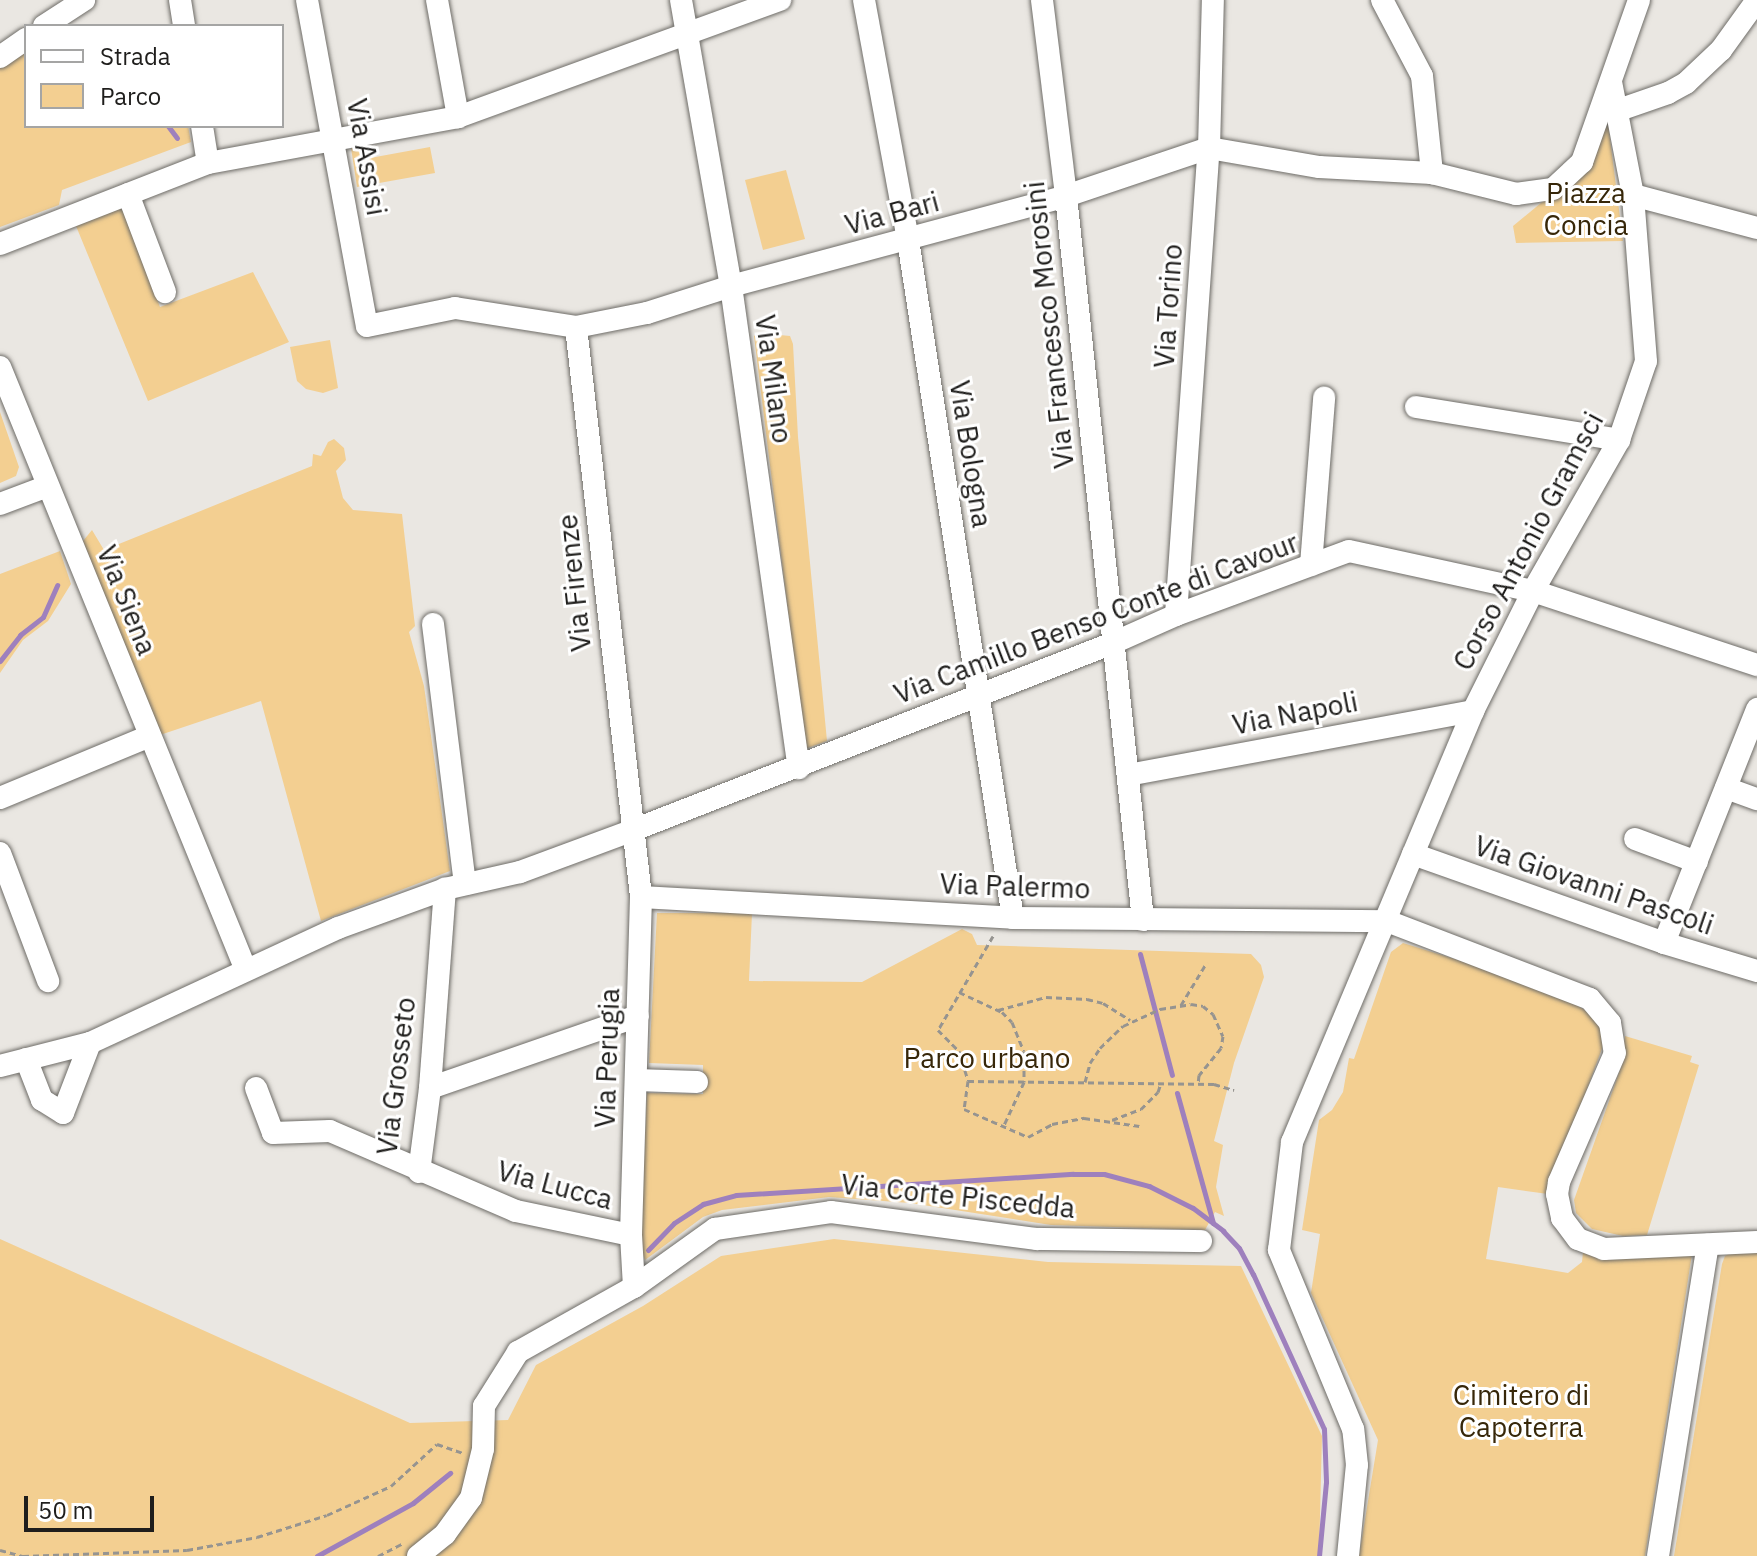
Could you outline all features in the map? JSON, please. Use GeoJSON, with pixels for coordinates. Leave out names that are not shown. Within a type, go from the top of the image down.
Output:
{"type":"FeatureCollection","features":[{"type":"Feature","properties":{"kind":"street"},"geometry":{"type":"LineString","coordinates":[[47,24],[84,0]]}},
{"type":"Feature","properties":{"kind":"street"},"geometry":{"type":"LineString","coordinates":[[180,0],[184,24]]}},
{"type":"Feature","properties":{"kind":"street","name":"Via Assisi"},"geometry":{"type":"LineString","coordinates":[[307,0],[367,326]]}},
{"type":"Feature","properties":{"kind":"street"},"geometry":{"type":"LineString","coordinates":[[437,0],[458,117]]}},
{"type":"Feature","properties":{"kind":"street","name":"Via Milano"},"geometry":{"type":"LineString","coordinates":[[681,0],[731,286],[799,768]]}},
{"type":"Feature","properties":{"kind":"street"},"geometry":{"type":"LineString","coordinates":[[0,244],[208,163],[458,117],[780,0]]}},
{"type":"Feature","properties":{"kind":"street","name":"Via Bologna"},"geometry":{"type":"LineString","coordinates":[[864,0],[908,240],[978,694],[1003,917]]}},
{"type":"Feature","properties":{"kind":"street","name":"Via Francesco Morosini"},"geometry":{"type":"LineString","coordinates":[[1042,0],[1066,196],[1143,920]]}},
{"type":"Feature","properties":{"kind":"street","name":"Via Torino"},"geometry":{"type":"LineString","coordinates":[[1176,615],[1209,148],[1213,0]]}},
{"type":"Feature","properties":{"kind":"street"},"geometry":{"type":"LineString","coordinates":[[1382,0],[1422,76],[1432,173]]}},
{"type":"Feature","properties":{"kind":"street"},"geometry":{"type":"LineString","coordinates":[[1610,81],[1639,0]]}},
{"type":"Feature","properties":{"kind":"street"},"geometry":{"type":"LineString","coordinates":[[1616,111],[1668,93],[1686,83],[1721,50],[1757,0]]}},
{"type":"Feature","properties":{"kind":"street"},"geometry":{"type":"LineString","coordinates":[[0,57],[24,40]]}},
{"type":"Feature","properties":{"kind":"street","name":"Via Bari"},"geometry":{"type":"LineString","coordinates":[[367,326],[455,308],[576,327],[647,313],[731,286],[1066,196],[1209,148],[1319,167],[1432,173],[1516,194],[1553,189],[1582,162],[1610,81]]}},
{"type":"Feature","properties":{"kind":"street","name":"Corso Antonio Gramsci"},"geometry":{"type":"LineString","coordinates":[[1348,1556],[1357,1465],[1353,1429],[1279,1250],[1292,1142],[1473,711],[1533,591],[1619,440],[1646,361],[1633,195],[1610,81]]}},
{"type":"Feature","properties":{"kind":"street"},"geometry":{"type":"LineString","coordinates":[[202,128],[208,163]]}},
{"type":"Feature","properties":{"kind":"street"},"geometry":{"type":"LineString","coordinates":[[128,194],[165,292]]}},
{"type":"Feature","properties":{"kind":"street"},"geometry":{"type":"LineString","coordinates":[[1633,195],[1757,228]]}},
{"type":"Feature","properties":{"kind":"street","name":"Via Firenze"},"geometry":{"type":"LineString","coordinates":[[576,327],[631,831]]}},
{"type":"Feature","properties":{"kind":"street","name":"Via Siena"},"geometry":{"type":"LineString","coordinates":[[0,367],[246,970]]}},
{"type":"Feature","properties":{"kind":"street"},"geometry":{"type":"LineString","coordinates":[[1311,565],[1324,398]]}},
{"type":"Feature","properties":{"kind":"street"},"geometry":{"type":"LineString","coordinates":[[1416,407],[1619,440]]}},
{"type":"Feature","properties":{"kind":"street"},"geometry":{"type":"LineString","coordinates":[[0,504],[48,486]]}},
{"type":"Feature","properties":{"kind":"street","name":"Via Camillo Benso Conte di Cavour"},"geometry":{"type":"LineString","coordinates":[[0,1066],[90,1043],[338,928],[455,886],[520,872],[631,831],[799,768],[1176,615],[1349,551],[1533,591],[1757,665]]}},
{"type":"Feature","properties":{"kind":"street"},"geometry":{"type":"LineString","coordinates":[[433,624],[455,886]]}},
{"type":"Feature","properties":{"kind":"street"},"geometry":{"type":"LineString","coordinates":[[1664,943],[1757,709]]}},
{"type":"Feature","properties":{"kind":"street","name":"Via Napoli"},"geometry":{"type":"LineString","coordinates":[[1128,775],[1473,711]]}},
{"type":"Feature","properties":{"kind":"street"},"geometry":{"type":"LineString","coordinates":[[0,798],[150,736]]}},
{"type":"Feature","properties":{"kind":"street"},"geometry":{"type":"LineString","coordinates":[[1726,788],[1757,799]]}},
{"type":"Feature","properties":{"kind":"street","name":"Via Perugia"},"geometry":{"type":"LineString","coordinates":[[631,831],[641,897],[631,1235],[634,1287]]}},
{"type":"Feature","properties":{"kind":"street"},"geometry":{"type":"LineString","coordinates":[[1635,839],[1697,862]]}},
{"type":"Feature","properties":{"kind":"street"},"geometry":{"type":"LineString","coordinates":[[0,853],[48,981]]}},
{"type":"Feature","properties":{"kind":"street","name":"Via Giovanni Pascoli"},"geometry":{"type":"LineString","coordinates":[[1413,854],[1664,943],[1757,971]]}},
{"type":"Feature","properties":{"kind":"street","name":"Via Grosseto"},"geometry":{"type":"LineString","coordinates":[[256,1088],[273,1133],[330,1131],[419,1172],[455,886]]}},
{"type":"Feature","properties":{"kind":"street","name":"Via Palermo"},"geometry":{"type":"LineString","coordinates":[[641,897],[1003,917],[1387,921]]}},
{"type":"Feature","properties":{"kind":"street"},"geometry":{"type":"LineString","coordinates":[[1387,921],[1590,999],[1610,1023],[1615,1053],[1559,1182],[1558,1207],[1562,1218],[1578,1239],[1604,1249],[1757,1242]]}},
{"type":"Feature","properties":{"kind":"street"},"geometry":{"type":"LineString","coordinates":[[430,1088],[638,1016]]}},
{"type":"Feature","properties":{"kind":"street"},"geometry":{"type":"LineString","coordinates":[[26,1059],[42,1100],[63,1113],[90,1043]]}},
{"type":"Feature","properties":{"kind":"street"},"geometry":{"type":"LineString","coordinates":[[636,1080],[697,1082]]}},
{"type":"Feature","properties":{"kind":"street","name":"Via Lucca"},"geometry":{"type":"LineString","coordinates":[[419,1172],[516,1211],[631,1235]]}},
{"type":"Feature","properties":{"kind":"street","name":"Via Corte Piscedda"},"geometry":{"type":"LineString","coordinates":[[480,1460],[484,1406],[518,1352],[634,1287],[715,1229],[831,1212],[1037,1239],[1201,1241]]}},
{"type":"Feature","properties":{"kind":"street"},"geometry":{"type":"LineString","coordinates":[[1658,1556],[1708,1245]]}},
{"type":"Feature","properties":{"kind":"street"},"geometry":{"type":"LineString","coordinates":[[418,1556],[445,1534],[471,1498],[480,1460]]}},
{"type":"Feature","properties":{"kind":"path"},"geometry":{"type":"LineString","coordinates":[[1003,917],[938,1030],[959,1051],[967,1068],[964,1109],[1028,1137],[1066,1120],[1110,1121],[1139,1126]]}},
{"type":"Feature","properties":{"kind":"path"},"geometry":{"type":"LineString","coordinates":[[1181,1005],[1207,962]]}},
{"type":"Feature","properties":{"kind":"path"},"geometry":{"type":"LineString","coordinates":[[959,992],[998,1010],[1012,1022],[1019,1034],[1027,1067],[1024,1082],[1004,1126]]}},
{"type":"Feature","properties":{"kind":"path"},"geometry":{"type":"LineString","coordinates":[[998,1010],[1046,997],[1087,999],[1119,1011],[1131,1021]]}},
{"type":"Feature","properties":{"kind":"path"},"geometry":{"type":"LineString","coordinates":[[1084,1083],[1090,1063],[1100,1048],[1131,1021],[1181,1005],[1203,1006],[1221,1026],[1221,1048],[1199,1075],[1198,1084]]}},
{"type":"Feature","properties":{"kind":"path"},"geometry":{"type":"LineString","coordinates":[[968,1081],[1198,1084],[1234,1090]]}},
{"type":"Feature","properties":{"kind":"path"},"geometry":{"type":"LineString","coordinates":[[1110,1121],[1141,1109],[1158,1092],[1161,1083]]}},
{"type":"Feature","properties":{"kind":"path"},"geometry":{"type":"LineString","coordinates":[[0,1550],[23,1556],[187,1550],[257,1537],[327,1515],[391,1486],[437,1444],[480,1460]]}},
{"type":"Feature","properties":{"kind":"green space"},"geometry":{"type":"Polygon","coordinates":[[[24,46],[24,128],[188,128],[191,142],[62,190],[59,205],[0,227],[0,64],[24,46]]]}},
{"type":"Feature","properties":{"kind":"green space","name":"Piazza Concia"},"geometry":{"type":"Polygon","coordinates":[[[1608,123],[1623,241],[1516,243],[1513,226],[1588,164],[1599,126],[1608,123]]]}},
{"type":"Feature","properties":{"kind":"green space"},"geometry":{"type":"Polygon","coordinates":[[[367,146],[370,158],[430,147],[435,173],[357,187],[351,148],[367,146]]]}},
{"type":"Feature","properties":{"kind":"green space"},"geometry":{"type":"Polygon","coordinates":[[[786,170],[805,239],[763,250],[745,180],[786,170]]]}},
{"type":"Feature","properties":{"kind":"green space"},"geometry":{"type":"Polygon","coordinates":[[[123,207],[160,307],[253,272],[289,342],[148,401],[76,226],[123,207]]]}},
{"type":"Feature","properties":{"kind":"green space"},"geometry":{"type":"Polygon","coordinates":[[[759,333],[790,336],[793,344],[798,437],[827,741],[805,749],[754,336],[759,333]]]}},
{"type":"Feature","properties":{"kind":"green space"},"geometry":{"type":"Polygon","coordinates":[[[330,340],[338,388],[323,393],[306,389],[297,381],[290,347],[330,340]]]}},
{"type":"Feature","properties":{"kind":"green space"},"geometry":{"type":"Polygon","coordinates":[[[0,412],[19,467],[16,476],[0,483],[0,412]]]}},
{"type":"Feature","properties":{"kind":"green space"},"geometry":{"type":"Polygon","coordinates":[[[334,439],[344,448],[346,460],[336,471],[343,498],[353,510],[402,514],[415,626],[409,632],[424,686],[450,871],[321,921],[261,701],[160,735],[83,541],[92,530],[104,550],[312,466],[313,454],[321,456],[328,442],[334,439]]]}},
{"type":"Feature","properties":{"kind":"green space"},"geometry":{"type":"Polygon","coordinates":[[[60,551],[71,584],[48,621],[23,640],[0,673],[0,574],[60,551]]]}},
{"type":"Feature","properties":{"kind":"green space","name":"Parco urbano"},"geometry":{"type":"Polygon","coordinates":[[[657,913],[752,913],[749,981],[862,982],[962,929],[972,934],[977,945],[1251,954],[1261,965],[1264,977],[1234,1063],[1214,1141],[1223,1145],[1216,1187],[1224,1216],[1215,1212],[1205,1230],[1051,1225],[910,1203],[829,1197],[722,1210],[703,1217],[645,1260],[640,1248],[647,1093],[703,1094],[703,1065],[649,1063],[657,913]]]}},
{"type":"Feature","properties":{"kind":"green space","name":"Cimitero di Capoterra"},"geometry":{"type":"Polygon","coordinates":[[[1403,943],[1549,988],[1591,1014],[1601,1028],[1603,1046],[1548,1194],[1498,1187],[1486,1259],[1568,1273],[1582,1262],[1583,1252],[1692,1254],[1645,1556],[1359,1556],[1378,1440],[1311,1293],[1320,1234],[1302,1230],[1319,1120],[1332,1110],[1343,1092],[1349,1058],[1354,1059],[1391,952],[1403,943]]]}},
{"type":"Feature","properties":{"kind":"green space"},"geometry":{"type":"Polygon","coordinates":[[[1625,1036],[1692,1056],[1690,1062],[1699,1065],[1647,1235],[1623,1236],[1592,1229],[1576,1213],[1574,1200],[1621,1067],[1625,1036]]]}},
{"type":"Feature","properties":{"kind":"green space"},"geometry":{"type":"Polygon","coordinates":[[[0,1239],[410,1423],[508,1420],[536,1365],[643,1306],[721,1256],[834,1239],[1048,1262],[1241,1266],[1322,1436],[1319,1556],[0,1556],[0,1239]]]}},
{"type":"Feature","properties":{"kind":"green space"},"geometry":{"type":"Polygon","coordinates":[[[1734,1251],[1757,1253],[1757,1556],[1674,1556],[1722,1264],[1725,1256],[1734,1251]]]}},
{"type":"Feature","properties":{"kind":"waterway"},"geometry":{"type":"LineString","coordinates":[[170,128],[177,138]]}},
{"type":"Feature","properties":{"kind":"waterway"},"geometry":{"type":"LineString","coordinates":[[0,661],[20,635],[43,617],[57,585]]}},
{"type":"Feature","properties":{"kind":"waterway"},"geometry":{"type":"LineString","coordinates":[[1140,954],[1172,1075]]}},
{"type":"Feature","properties":{"kind":"waterway"},"geometry":{"type":"LineString","coordinates":[[1177,1093],[1213,1223]]}},
{"type":"Feature","properties":{"kind":"waterway"},"geometry":{"type":"LineString","coordinates":[[648,1250],[674,1223],[703,1204],[736,1195],[1073,1174],[1104,1174],[1149,1186],[1193,1208],[1223,1231],[1239,1248],[1253,1274],[1324,1429],[1326,1482],[1319,1556]]}},
{"type":"Feature","properties":{"kind":"waterway"},"geometry":{"type":"LineString","coordinates":[[317,1556],[413,1503],[450,1473]]}}]}
